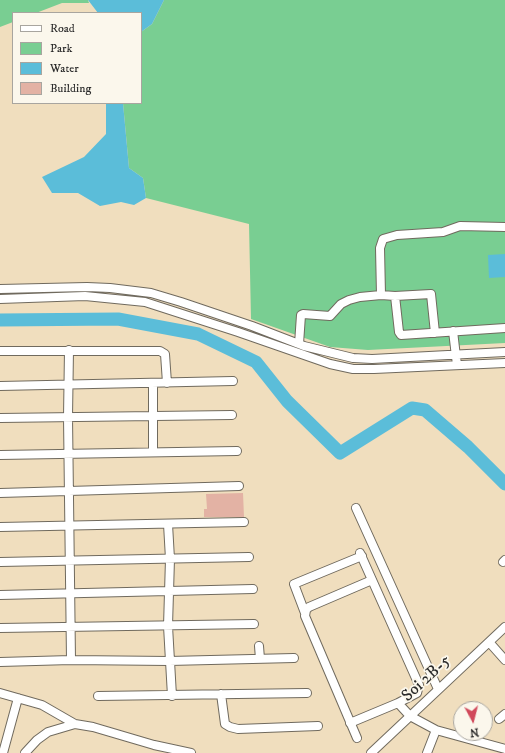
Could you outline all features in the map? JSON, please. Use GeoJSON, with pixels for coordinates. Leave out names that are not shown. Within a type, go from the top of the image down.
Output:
{"type":"FeatureCollection","features":[{"type":"Feature","properties":{"kind":"street"},"geometry":{"type":"LineString","coordinates":[[381,295],[380,243],[387,237],[443,232],[460,226],[505,227]]}},
{"type":"Feature","properties":{"kind":"street"},"geometry":{"type":"LineString","coordinates":[[0,289],[87,287],[151,293],[181,302],[299,344],[354,358],[372,359],[505,352]]}},
{"type":"Feature","properties":{"kind":"street"},"geometry":{"type":"LineString","coordinates":[[299,344],[301,315],[330,316],[341,304],[349,300],[360,297],[381,295],[395,296],[431,294],[435,333]]}},
{"type":"Feature","properties":{"kind":"street"},"geometry":{"type":"LineString","coordinates":[[0,299],[85,296],[145,302],[330,364],[353,369],[374,370],[505,363]]}},
{"type":"Feature","properties":{"kind":"street"},"geometry":{"type":"LineString","coordinates":[[395,296],[399,333],[401,335],[505,328]]}},
{"type":"Feature","properties":{"kind":"street"},"geometry":{"type":"LineString","coordinates":[[453,331],[457,365]]}},
{"type":"Feature","properties":{"kind":"street"},"geometry":{"type":"LineString","coordinates":[[69,350],[68,417],[71,660]]}},
{"type":"Feature","properties":{"kind":"street"},"geometry":{"type":"LineString","coordinates":[[0,351],[160,351],[165,354],[167,383]]}},
{"type":"Feature","properties":{"kind":"street"},"geometry":{"type":"LineString","coordinates":[[0,386],[234,381]]}},
{"type":"Feature","properties":{"kind":"street"},"geometry":{"type":"LineString","coordinates":[[152,383],[153,452]]}},
{"type":"Feature","properties":{"kind":"street"},"geometry":{"type":"LineString","coordinates":[[0,418],[232,414]]}},
{"type":"Feature","properties":{"kind":"street"},"geometry":{"type":"LineString","coordinates":[[0,455],[236,451]]}},
{"type":"Feature","properties":{"kind":"street"},"geometry":{"type":"LineString","coordinates":[[0,493],[239,486]]}},
{"type":"Feature","properties":{"kind":"street"},"geometry":{"type":"LineString","coordinates":[[356,508],[438,689]]}},
{"type":"Feature","properties":{"kind":"street"},"geometry":{"type":"LineString","coordinates":[[0,527],[244,522]]}},
{"type":"Feature","properties":{"kind":"street"},"geometry":{"type":"LineString","coordinates":[[168,524],[170,559],[168,626],[172,696]]}},
{"type":"Feature","properties":{"kind":"street"},"geometry":{"type":"LineString","coordinates":[[350,723],[417,694],[419,685],[361,554],[294,584],[305,613],[306,620],[350,723],[357,738]]}},
{"type":"Feature","properties":{"kind":"street"},"geometry":{"type":"LineString","coordinates":[[0,562],[249,557]]}},
{"type":"Feature","properties":{"kind":"street"},"geometry":{"type":"LineString","coordinates":[[305,613],[309,607],[372,580]]}},
{"type":"Feature","properties":{"kind":"street"},"geometry":{"type":"LineString","coordinates":[[0,595],[253,589]]}},
{"type":"Feature","properties":{"kind":"street"},"geometry":{"type":"LineString","coordinates":[[0,628],[254,624]]}},
{"type":"Feature","properties":{"kind":"street","name":"Soi 2B-5"},"geometry":{"type":"LineString","coordinates":[[371,753],[505,627]]}},
{"type":"Feature","properties":{"kind":"street"},"geometry":{"type":"LineString","coordinates":[[489,642],[505,660]]}},
{"type":"Feature","properties":{"kind":"street"},"geometry":{"type":"LineString","coordinates":[[260,646],[260,659]]}},
{"type":"Feature","properties":{"kind":"street"},"geometry":{"type":"LineString","coordinates":[[0,662],[71,660],[169,661],[294,658]]}},
{"type":"Feature","properties":{"kind":"street"},"geometry":{"type":"LineString","coordinates":[[0,693],[42,705],[75,724]]}},
{"type":"Feature","properties":{"kind":"street"},"geometry":{"type":"LineString","coordinates":[[98,696],[307,693]]}},
{"type":"Feature","properties":{"kind":"street"},"geometry":{"type":"LineString","coordinates":[[221,694],[225,724],[230,727],[238,729],[318,726]]}},
{"type":"Feature","properties":{"kind":"street"},"geometry":{"type":"LineString","coordinates":[[4,753],[18,698]]}},
{"type":"Feature","properties":{"kind":"street"},"geometry":{"type":"LineString","coordinates":[[398,702],[410,716],[436,730],[505,749]]}},
{"type":"Feature","properties":{"kind":"street"},"geometry":{"type":"LineString","coordinates":[[25,753],[37,740],[48,732],[75,724],[94,726],[154,745],[191,753]]}},
{"type":"Feature","properties":{"kind":"street"},"geometry":{"type":"LineString","coordinates":[[427,753],[436,730]]}},
{"type":"Feature","properties":{"kind":"green space"},"geometry":{"type":"Polygon","coordinates":[[[0,0],[88,0],[89,3],[62,3],[39,12],[12,12],[12,22],[0,27],[0,0]]]}},
{"type":"Feature","properties":{"kind":"green space"},"geometry":{"type":"Polygon","coordinates":[[[164,0],[505,0],[505,343],[368,350],[330,347],[251,319],[249,224],[146,198],[143,178],[129,168],[123,104],[142,104],[142,31],[152,24],[164,0]]]}},
{"type":"Feature","properties":{"kind":"water"},"geometry":{"type":"Polygon","coordinates":[[[88,0],[164,0],[152,24],[142,31],[142,12],[97,12],[88,0]]]}},
{"type":"Feature","properties":{"kind":"water"},"geometry":{"type":"Polygon","coordinates":[[[106,104],[123,104],[129,168],[143,178],[146,198],[134,205],[121,202],[100,206],[78,193],[52,193],[42,177],[84,157],[106,134],[106,104]]]}},
{"type":"Feature","properties":{"kind":"water"},"geometry":{"type":"Polygon","coordinates":[[[505,254],[505,277],[489,278],[488,255],[505,254]]]}},
{"type":"Feature","properties":{"kind":"building"},"geometry":{"type":"Polygon","coordinates":[[[243,493],[244,517],[204,517],[204,509],[207,509],[206,494],[243,493]]]}},
{"type":"Feature","properties":{"kind":"waterway"},"geometry":{"type":"LineString","coordinates":[[0,320],[118,319],[198,334],[256,362],[287,401],[340,453],[412,408],[425,410],[468,447],[505,484]]}}]}
